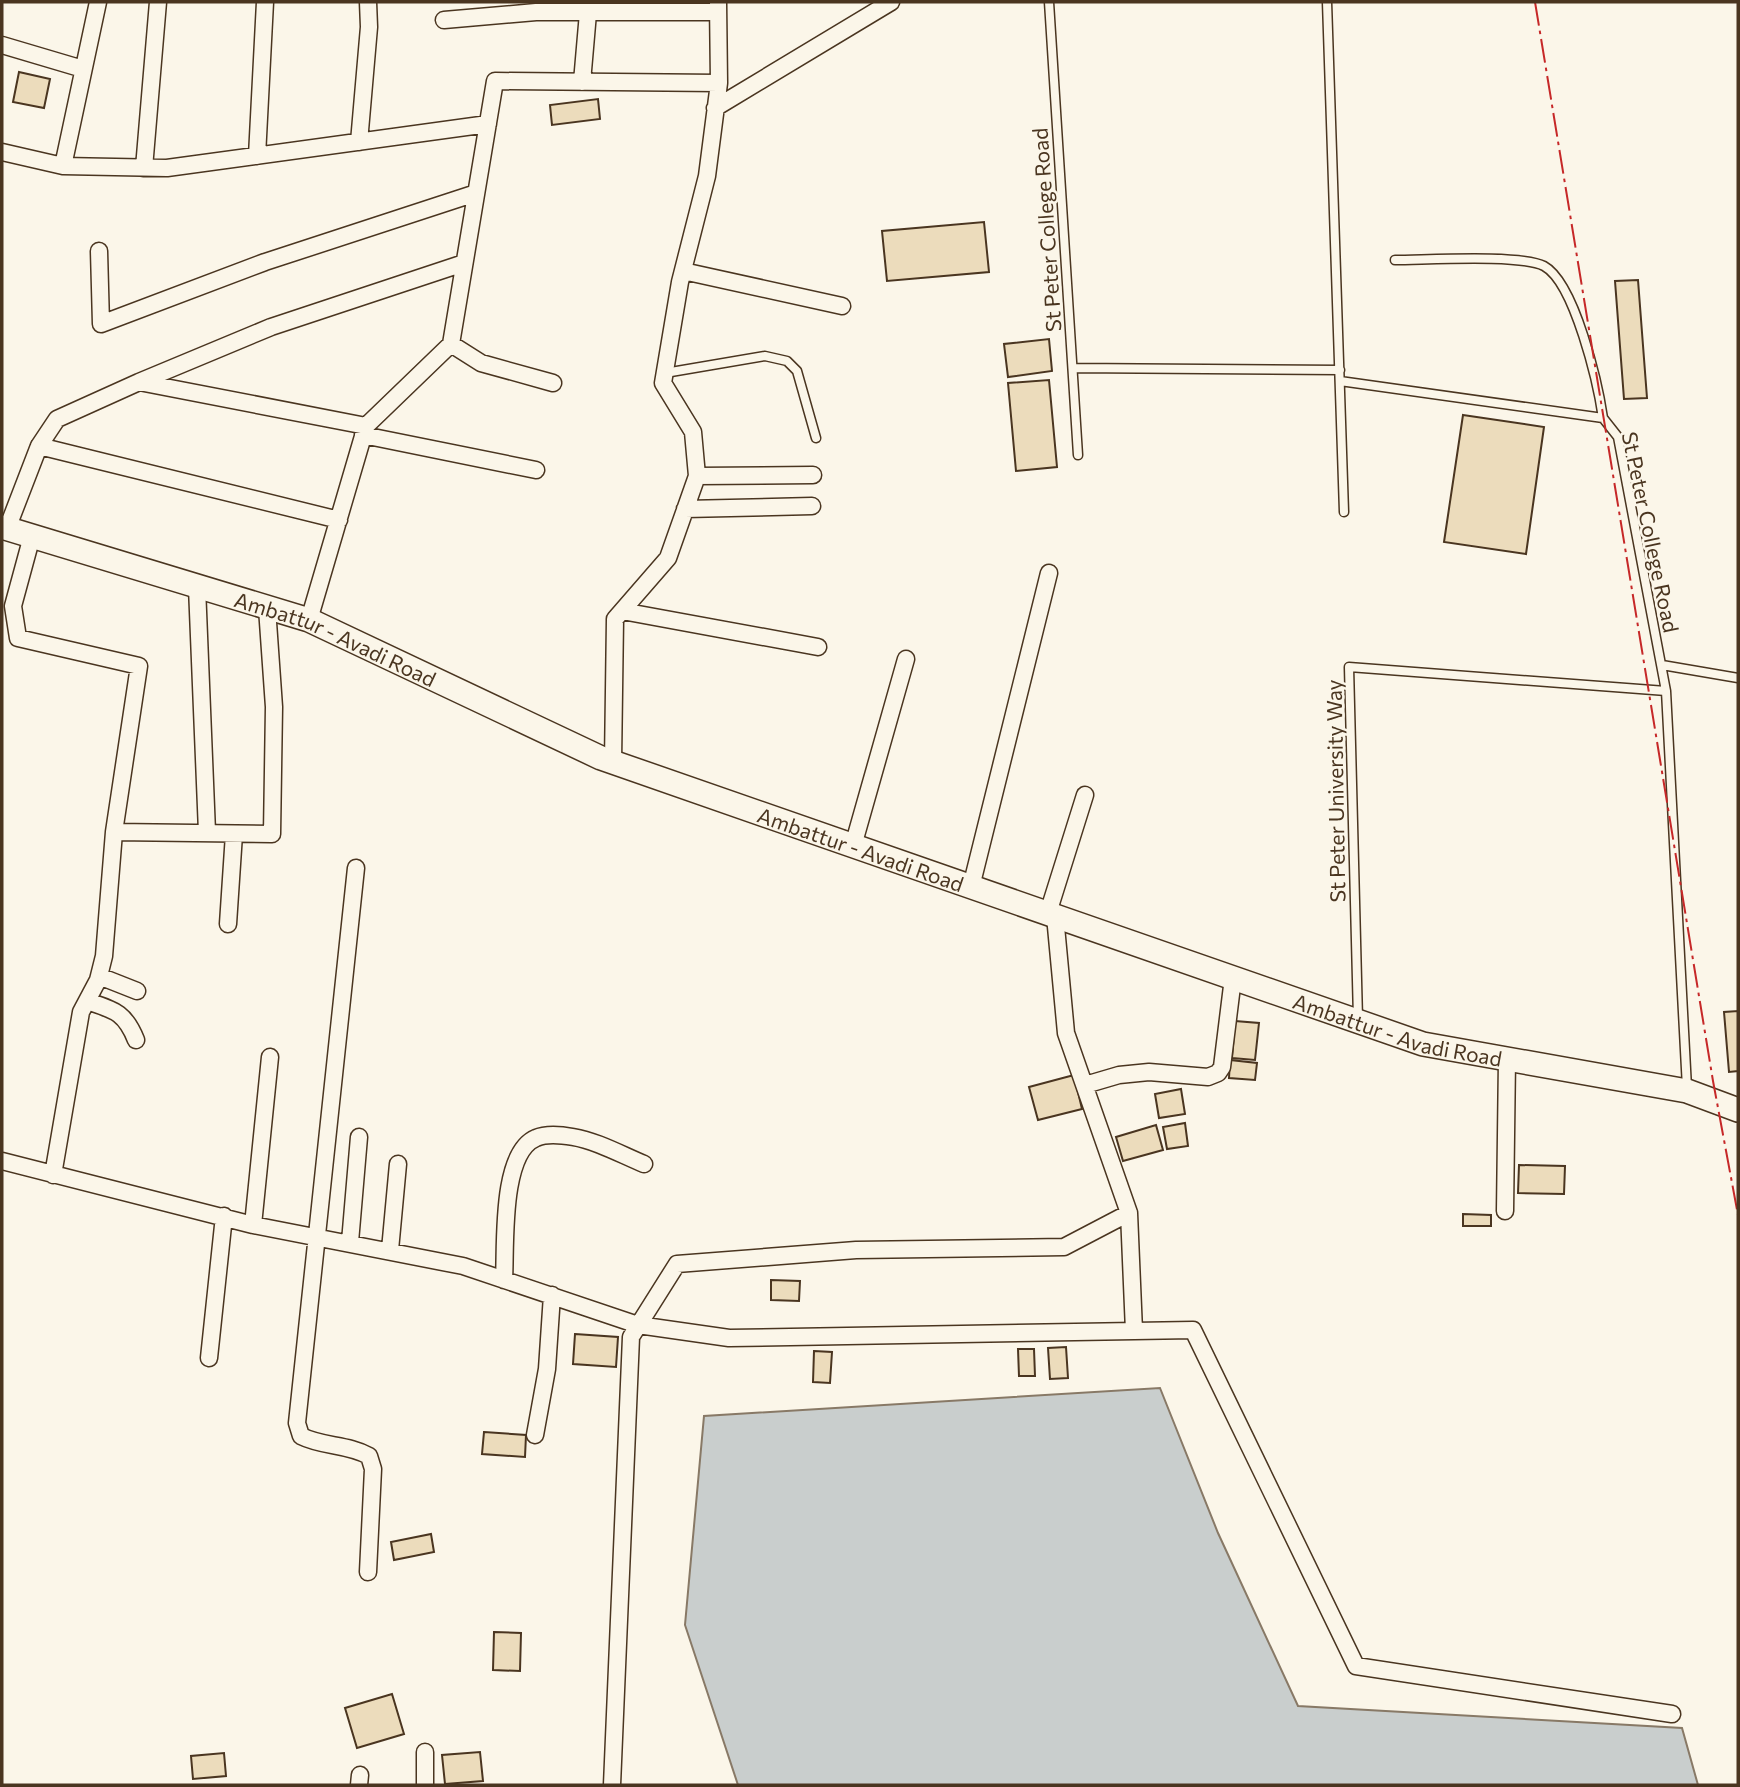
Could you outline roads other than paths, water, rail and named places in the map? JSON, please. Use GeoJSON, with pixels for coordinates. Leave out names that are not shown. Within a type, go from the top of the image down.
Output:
{"type":"FeatureCollection","features":[{"type":"Feature","properties":{"kind":"street"},"geometry":{"type":"LineString","coordinates":[[62,166],[97,2]]}},
{"type":"Feature","properties":{"kind":"street"},"geometry":{"type":"LineString","coordinates":[[144,168],[158,2]]}},
{"type":"Feature","properties":{"kind":"street"},"geometry":{"type":"LineString","coordinates":[[257,156],[265,2]]}},
{"type":"Feature","properties":{"kind":"street"},"geometry":{"type":"LineString","coordinates":[[359,142],[369,27],[368,2]]}},
{"type":"Feature","properties":{"kind":"street"},"geometry":{"type":"LineString","coordinates":[[715,108],[891,2]]}},
{"type":"Feature","properties":{"kind":"street"},"geometry":{"type":"LineString","coordinates":[[444,20],[536,12],[588,13],[719,7],[719,83],[707,176],[683,271],[663,383],[693,432],[697,476],[668,558],[615,619],[613,762]]}},
{"type":"Feature","properties":{"kind":"street"},"geometry":{"type":"LineString","coordinates":[[582,82],[588,13]]}},
{"type":"Feature","properties":{"kind":"street"},"geometry":{"type":"LineString","coordinates":[[2,45],[83,69]]}},
{"type":"Feature","properties":{"kind":"street"},"geometry":{"type":"LineString","coordinates":[[309,620],[364,430],[451,344],[495,81],[719,83]]}},
{"type":"Feature","properties":{"kind":"street"},"geometry":{"type":"LineString","coordinates":[[2,152],[62,166],[167,169],[488,124]]}},
{"type":"Feature","properties":{"kind":"street"},"geometry":{"type":"LineString","coordinates":[[99,251],[101,324],[265,262],[476,193]]}},
{"type":"Feature","properties":{"kind":"street"},"geometry":{"type":"LineString","coordinates":[[4,528],[39,446],[57,419],[271,327],[464,263]]}},
{"type":"Feature","properties":{"kind":"street"},"geometry":{"type":"LineString","coordinates":[[683,271],[842,306]]}},
{"type":"Feature","properties":{"kind":"street"},"geometry":{"type":"LineString","coordinates":[[451,344],[481,363],[553,383]]}},
{"type":"Feature","properties":{"kind":"street"},"geometry":{"type":"LineString","coordinates":[[139,382],[536,470]]}},
{"type":"Feature","properties":{"kind":"street"},"geometry":{"type":"LineString","coordinates":[[39,446],[339,520]]}},
{"type":"Feature","properties":{"kind":"street"},"geometry":{"type":"LineString","coordinates":[[697,476],[813,475]]}},
{"type":"Feature","properties":{"kind":"street"},"geometry":{"type":"LineString","coordinates":[[685,509],[812,506]]}},
{"type":"Feature","properties":{"kind":"street","name":"Ambattur - Avadi Road"},"geometry":{"type":"LineString","coordinates":[[4,528],[309,620],[613,762],[1423,1044],[1687,1091],[1738,1110]]}},
{"type":"Feature","properties":{"kind":"street"},"geometry":{"type":"LineString","coordinates":[[32,536],[13,606],[18,638],[139,666],[114,832],[104,956],[99,976],[81,1012],[53,1175]]}},
{"type":"Feature","properties":{"kind":"street"},"geometry":{"type":"LineString","coordinates":[[971,887],[1049,573]]}},
{"type":"Feature","properties":{"kind":"street"},"geometry":{"type":"LineString","coordinates":[[197,587],[207,832]]}},
{"type":"Feature","properties":{"kind":"street"},"geometry":{"type":"LineString","coordinates":[[114,832],[272,834],[274,707],[267,608]]}},
{"type":"Feature","properties":{"kind":"street"},"geometry":{"type":"LineString","coordinates":[[622,611],[818,647]]}},
{"type":"Feature","properties":{"kind":"street"},"geometry":{"type":"LineString","coordinates":[[853,846],[906,659]]}},
{"type":"Feature","properties":{"kind":"street"},"geometry":{"type":"LineString","coordinates":[[1085,795],[1051,915],[1066,1033],[1129,1213],[1134,1331]]}},
{"type":"Feature","properties":{"kind":"street"},"geometry":{"type":"LineString","coordinates":[[228,924],[234,834]]}},
{"type":"Feature","properties":{"kind":"street"},"geometry":{"type":"LineString","coordinates":[[356,868],[297,1423],[301,1436],[314,1443],[360,1451],[369,1456],[373,1469],[368,1572]]}},
{"type":"Feature","properties":{"kind":"street"},"geometry":{"type":"LineString","coordinates":[[99,976],[137,991]]}},
{"type":"Feature","properties":{"kind":"street"},"geometry":{"type":"LineString","coordinates":[[1085,1085],[1119,1075],[1149,1072],[1208,1077],[1218,1073],[1222,1067],[1233,978]]}},
{"type":"Feature","properties":{"kind":"street"},"geometry":{"type":"LineString","coordinates":[[87,1001],[115,1011],[129,1022],[136,1040]]}},
{"type":"Feature","properties":{"kind":"street"},"geometry":{"type":"LineString","coordinates":[[253,1225],[270,1057]]}},
{"type":"Feature","properties":{"kind":"street"},"geometry":{"type":"LineString","coordinates":[[1504,1211],[1507,1059]]}},
{"type":"Feature","properties":{"kind":"street"},"geometry":{"type":"LineString","coordinates":[[504,1280],[509,1179],[517,1157],[531,1141],[556,1135],[576,1138],[644,1164]]}},
{"type":"Feature","properties":{"kind":"street"},"geometry":{"type":"LineString","coordinates":[[350,1242],[359,1137]]}},
{"type":"Feature","properties":{"kind":"street"},"geometry":{"type":"LineString","coordinates":[[2,1161],[253,1225],[463,1266],[638,1325],[729,1338],[1193,1330],[1356,1666],[1672,1714]]}},
{"type":"Feature","properties":{"kind":"street"},"geometry":{"type":"LineString","coordinates":[[390,1251],[398,1164]]}},
{"type":"Feature","properties":{"kind":"street"},"geometry":{"type":"LineString","coordinates":[[612,1785],[631,1337],[677,1264],[856,1251],[1064,1247],[1129,1213]]}},
{"type":"Feature","properties":{"kind":"street"},"geometry":{"type":"LineString","coordinates":[[209,1358],[224,1216]]}},
{"type":"Feature","properties":{"kind":"street"},"geometry":{"type":"LineString","coordinates":[[535,1435],[547,1369],[552,1295]]}},
{"type":"Feature","properties":{"kind":"street"},"geometry":{"type":"LineString","coordinates":[[425,1752],[425,1785]]}},
{"type":"Feature","properties":{"kind":"lane","name":"St Peter College Road"},"geometry":{"type":"LineString","coordinates":[[1049,2],[1078,455]]}},
{"type":"Feature","properties":{"kind":"lane"},"geometry":{"type":"LineString","coordinates":[[1327,2],[1344,512]]}},
{"type":"Feature","properties":{"kind":"lane"},"geometry":{"type":"LineString","coordinates":[[1395,260],[1522,261],[1543,265],[1554,274],[1566,293],[1595,368],[1603,418]]}},
{"type":"Feature","properties":{"kind":"lane"},"geometry":{"type":"LineString","coordinates":[[665,373],[765,356],[787,360],[797,371],[816,438]]}},
{"type":"Feature","properties":{"kind":"lane"},"geometry":{"type":"LineString","coordinates":[[1073,368],[1340,370]]}},
{"type":"Feature","properties":{"kind":"lane","name":"St Peter College Road"},"geometry":{"type":"LineString","coordinates":[[1340,381],[1603,418],[1618,438],[1666,691],[1687,1091]]}},
{"type":"Feature","properties":{"kind":"lane"},"geometry":{"type":"LineString","coordinates":[[1662,665],[1738,678]]}},
{"type":"Feature","properties":{"kind":"lane","name":"St Peter University Way"},"geometry":{"type":"LineString","coordinates":[[1358,1022],[1349,667],[1666,691]]}}]}
